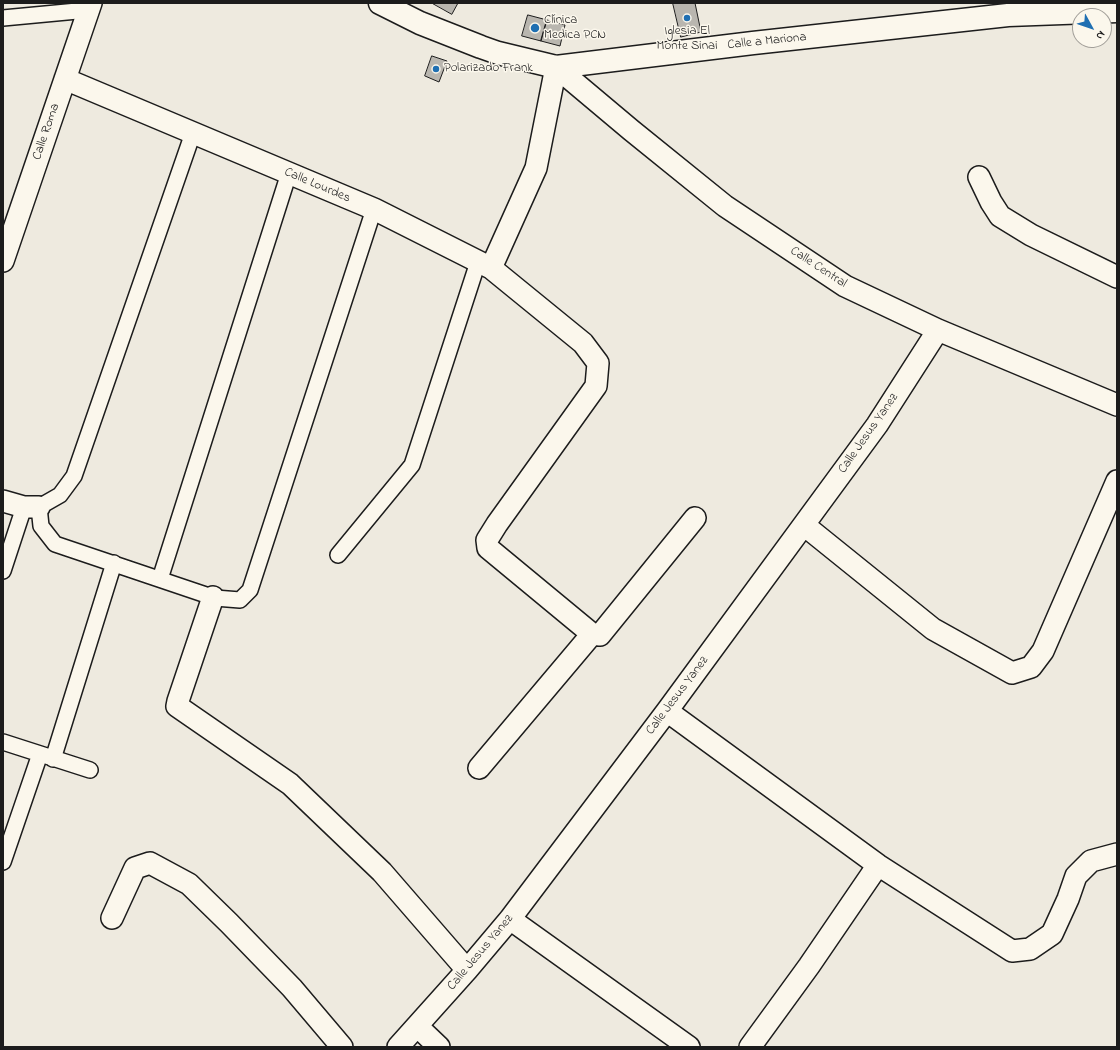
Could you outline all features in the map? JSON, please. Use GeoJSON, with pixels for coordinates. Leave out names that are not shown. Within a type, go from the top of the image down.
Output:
{"type":"FeatureCollection","features":[{"type":"Feature","properties":{"kind":"main road","name":"Calle a Mariona"},"geometry":{"type":"LineString","coordinates":[[380,3],[420,23],[487,49],[556,68],[753,43],[1008,15],[1117,11]]}},
{"type":"Feature","properties":{"kind":"street"},"geometry":{"type":"LineString","coordinates":[[3,18],[90,6]]}},
{"type":"Feature","properties":{"kind":"street","name":"Calle Roma"},"geometry":{"type":"LineString","coordinates":[[3,261],[90,6]]}},
{"type":"Feature","properties":{"kind":"street"},"geometry":{"type":"LineString","coordinates":[[338,555],[412,465],[484,265],[536,168],[556,68]]}},
{"type":"Feature","properties":{"kind":"street","name":"Calle Central"},"geometry":{"type":"LineString","coordinates":[[556,68],[630,130],[725,206],[845,286],[938,330],[1117,405]]}},
{"type":"Feature","properties":{"kind":"street","name":"Calle Lourdes"},"geometry":{"type":"LineString","coordinates":[[65,80],[374,209],[484,265],[583,343],[598,363],[596,386],[487,540],[488,548],[592,634]]}},
{"type":"Feature","properties":{"kind":"street"},"geometry":{"type":"LineString","coordinates":[[3,501],[31,507],[60,495],[74,476],[193,133]]}},
{"type":"Feature","properties":{"kind":"street"},"geometry":{"type":"LineString","coordinates":[[160,579],[289,174]]}},
{"type":"Feature","properties":{"kind":"street"},"geometry":{"type":"LineString","coordinates":[[979,177],[991,202],[1000,216],[1031,236],[1117,277]]}},
{"type":"Feature","properties":{"kind":"street"},"geometry":{"type":"LineString","coordinates":[[31,507],[41,526],[55,544],[213,597],[240,600],[250,590],[374,209]]}},
{"type":"Feature","properties":{"kind":"street","name":"Calle Jesus Yanez"},"geometry":{"type":"LineString","coordinates":[[398,1047],[468,970],[510,919],[667,711],[877,425],[938,330]]}},
{"type":"Feature","properties":{"kind":"street"},"geometry":{"type":"LineString","coordinates":[[804,525],[933,629],[1012,673],[1031,667],[1043,650],[1117,481]]}},
{"type":"Feature","properties":{"kind":"street"},"geometry":{"type":"LineString","coordinates":[[3,571],[31,507]]}},
{"type":"Feature","properties":{"kind":"street"},"geometry":{"type":"LineString","coordinates":[[479,768],[592,634],[600,635],[695,518]]}},
{"type":"Feature","properties":{"kind":"street"},"geometry":{"type":"LineString","coordinates":[[3,862],[46,756],[114,563]]}},
{"type":"Feature","properties":{"kind":"street"},"geometry":{"type":"LineString","coordinates":[[213,597],[177,706],[290,784],[382,872],[468,970]]}},
{"type":"Feature","properties":{"kind":"street"},"geometry":{"type":"LineString","coordinates":[[667,711],[878,865],[1012,952],[1030,948],[1052,934],[1068,899],[1076,876],[1091,861],[1117,854]]}},
{"type":"Feature","properties":{"kind":"street"},"geometry":{"type":"LineString","coordinates":[[3,742],[90,770]]}},
{"type":"Feature","properties":{"kind":"street"},"geometry":{"type":"LineString","coordinates":[[112,918],[135,868],[150,863],[189,884],[292,988],[342,1047]]}},
{"type":"Feature","properties":{"kind":"street"},"geometry":{"type":"LineString","coordinates":[[750,1047],[809,966],[878,865]]}},
{"type":"Feature","properties":{"kind":"street"},"geometry":{"type":"LineString","coordinates":[[510,919],[689,1047]]}},
{"type":"Feature","properties":{"kind":"street"},"geometry":{"type":"LineString","coordinates":[[417,1026],[439,1047]]}},
{"type":"Feature","properties":{"kind":"building"},"geometry":{"type":"Polygon","coordinates":[[[432,3],[458,3],[452,14],[432,3]]]}},
{"type":"Feature","properties":{"kind":"building","name":"Iglesia El Monte Sinai"},"geometry":{"type":"Polygon","coordinates":[[[673,3],[695,3],[701,32],[681,37],[673,3]]]}},
{"type":"Feature","properties":{"kind":"building","name":"Clínica Medica PCN"},"geometry":{"type":"Polygon","coordinates":[[[528,15],[547,20],[541,41],[522,36],[528,15]]]}},
{"type":"Feature","properties":{"kind":"building"},"geometry":{"type":"Polygon","coordinates":[[[547,20],[565,25],[560,46],[541,41],[547,20]]]}},
{"type":"Feature","properties":{"kind":"building","name":"Polarizado Frank"},"geometry":{"type":"Polygon","coordinates":[[[432,56],[447,61],[439,82],[425,76],[432,56]]]}},
{"type":"Feature","properties":{"kind":"place","name":"Iglesia El Monte Sinai"},"geometry":{"type":"Point","coordinates":[687,18]}},
{"type":"Feature","properties":{"kind":"place","name":"Clínica Medica PCN"},"geometry":{"type":"Point","coordinates":[535,28]}},
{"type":"Feature","properties":{"kind":"place","name":"Polarizado Frank"},"geometry":{"type":"Point","coordinates":[436,69]}}]}
